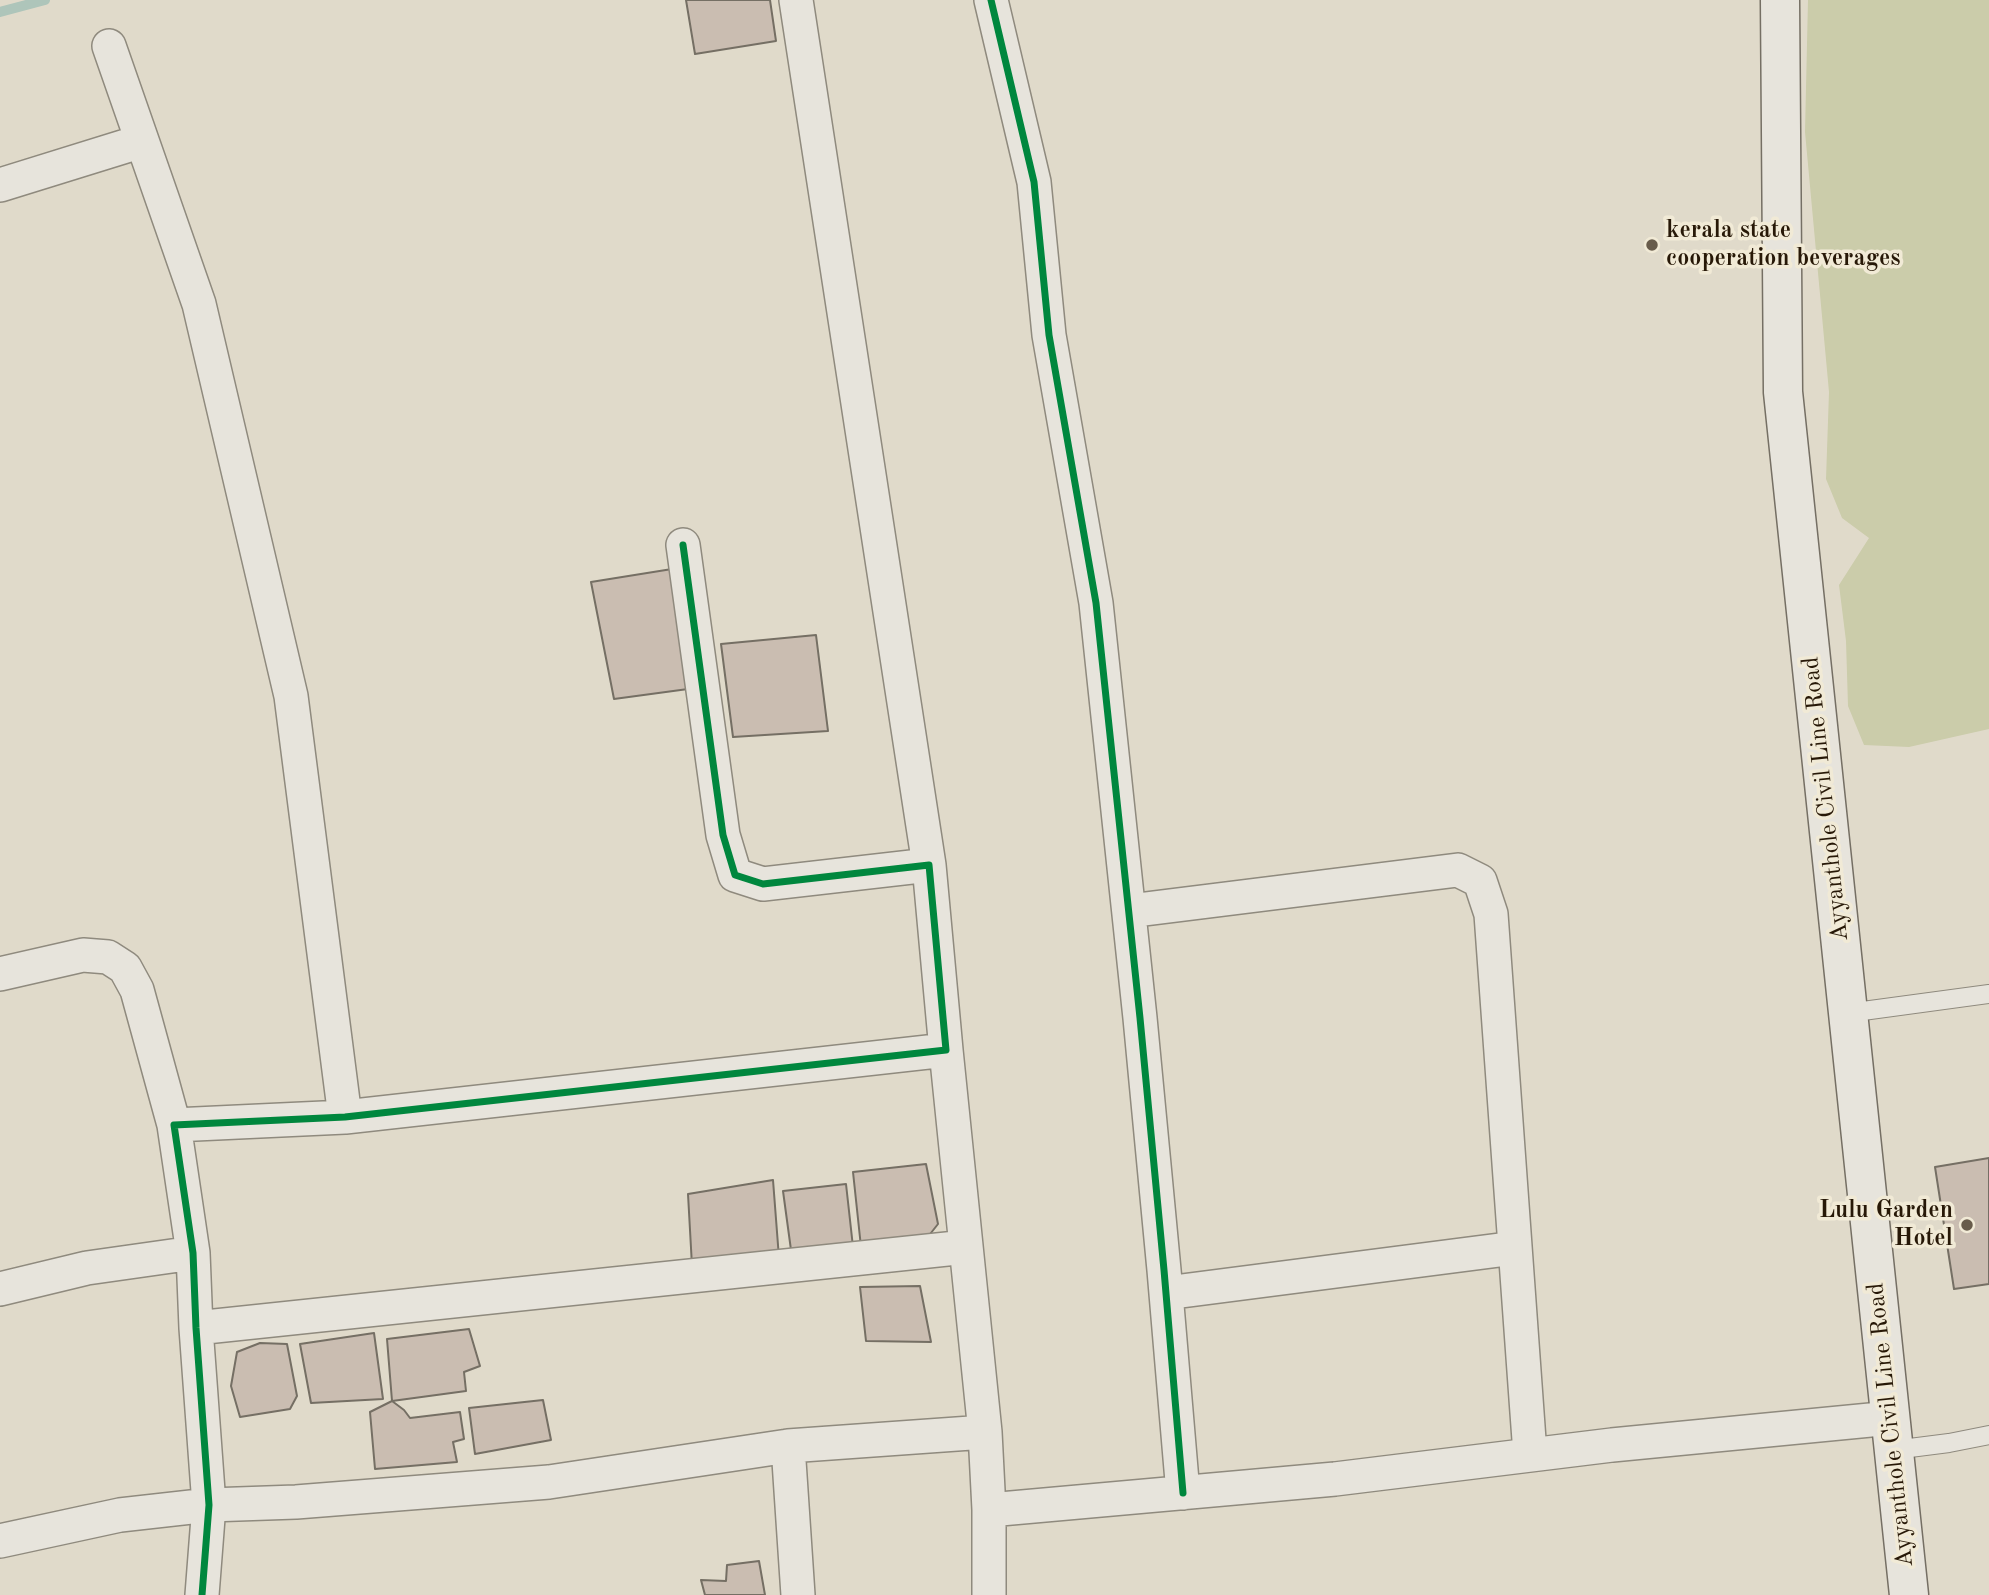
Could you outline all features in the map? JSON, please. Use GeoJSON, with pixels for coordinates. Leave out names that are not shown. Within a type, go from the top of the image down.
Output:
{"type":"FeatureCollection","features":[{"type":"Feature","properties":{"kind":"main road","name":"Ayyanthole Civil Line Road"},"geometry":{"type":"LineString","coordinates":[[1780,0],[1783,392],[1909,1595]]}},
{"type":"Feature","properties":{"kind":"street"},"geometry":{"type":"LineString","coordinates":[[796,0],[929,865],[985,1432],[989,1595]]}},
{"type":"Feature","properties":{"kind":"street"},"geometry":{"type":"LineString","coordinates":[[991,0],[1034,182],[1049,335],[1096,603],[1129,911],[1183,1493]]}},
{"type":"Feature","properties":{"kind":"street"},"geometry":{"type":"LineString","coordinates":[[109,46],[199,304],[291,696],[345,1117]]}},
{"type":"Feature","properties":{"kind":"street"},"geometry":{"type":"LineString","coordinates":[[0,185],[142,141]]}},
{"type":"Feature","properties":{"kind":"street"},"geometry":{"type":"LineString","coordinates":[[683,545],[723,835],[735,875],[763,884],[929,865]]}},
{"type":"Feature","properties":{"kind":"street"},"geometry":{"type":"LineString","coordinates":[[1129,911],[1458,870],[1480,881],[1491,914],[1530,1454]]}},
{"type":"Feature","properties":{"kind":"street"},"geometry":{"type":"LineString","coordinates":[[0,974],[83,955],[108,957],[125,968],[137,990],[174,1125],[193,1253],[209,1505],[202,1595]]}},
{"type":"Feature","properties":{"kind":"street"},"geometry":{"type":"LineString","coordinates":[[174,1125],[345,1117],[946,1051]]}},
{"type":"Feature","properties":{"kind":"street"},"geometry":{"type":"LineString","coordinates":[[196,1328],[966,1247]]}},
{"type":"Feature","properties":{"kind":"street"},"geometry":{"type":"LineString","coordinates":[[1166,1293],[1515,1248]]}},
{"type":"Feature","properties":{"kind":"street"},"geometry":{"type":"LineString","coordinates":[[0,1289],[87,1268],[193,1253]]}},
{"type":"Feature","properties":{"kind":"street"},"geometry":{"type":"LineString","coordinates":[[0,1541],[120,1515],[209,1505],[296,1502],[549,1482],[788,1446],[985,1432]]}},
{"type":"Feature","properties":{"kind":"street"},"geometry":{"type":"LineString","coordinates":[[989,1510],[1335,1479],[1530,1454],[1892,1434]]}},
{"type":"Feature","properties":{"kind":"street"},"geometry":{"type":"LineString","coordinates":[[788,1446],[798,1595]]}},
{"type":"Feature","properties":{"kind":"lane"},"geometry":{"type":"LineString","coordinates":[[1848,1013],[1989,994]]}},
{"type":"Feature","properties":{"kind":"lane"},"geometry":{"type":"LineString","coordinates":[[1892,1434],[1950,1443],[1989,1435]]}},
{"type":"Feature","properties":{"kind":"green space"},"geometry":{"type":"Polygon","coordinates":[[[1808,0],[1989,0],[1989,729],[1909,747],[1864,745],[1848,706],[1846,641],[1839,585],[1869,538],[1842,518],[1826,479],[1829,392],[1805,132],[1808,0]]]}},
{"type":"Feature","properties":{"kind":"building"},"geometry":{"type":"Polygon","coordinates":[[[686,0],[770,0],[776,41],[695,54],[686,0]]]}},
{"type":"Feature","properties":{"kind":"building"},"geometry":{"type":"Polygon","coordinates":[[[672,569],[688,689],[614,699],[591,582],[672,569]]]}},
{"type":"Feature","properties":{"kind":"building"},"geometry":{"type":"Polygon","coordinates":[[[816,635],[828,731],[733,737],[721,644],[816,635]]]}},
{"type":"Feature","properties":{"kind":"building","name":"Lulu Garden Hotel"},"geometry":{"type":"Polygon","coordinates":[[[1989,1158],[1989,1284],[1954,1289],[1935,1167],[1989,1158]]]}},
{"type":"Feature","properties":{"kind":"building"},"geometry":{"type":"Polygon","coordinates":[[[926,1164],[938,1224],[927,1238],[861,1247],[853,1172],[926,1164]]]}},
{"type":"Feature","properties":{"kind":"building"},"geometry":{"type":"Polygon","coordinates":[[[773,1180],[779,1258],[692,1266],[688,1194],[773,1180]]]}},
{"type":"Feature","properties":{"kind":"building"},"geometry":{"type":"Polygon","coordinates":[[[846,1184],[853,1247],[791,1250],[783,1191],[846,1184]]]}},
{"type":"Feature","properties":{"kind":"building"},"geometry":{"type":"Polygon","coordinates":[[[920,1286],[931,1342],[866,1341],[860,1287],[920,1286]]]}},
{"type":"Feature","properties":{"kind":"building"},"geometry":{"type":"Polygon","coordinates":[[[469,1329],[480,1366],[464,1372],[466,1391],[392,1401],[387,1339],[469,1329]]]}},
{"type":"Feature","properties":{"kind":"building"},"geometry":{"type":"Polygon","coordinates":[[[374,1333],[383,1399],[311,1403],[300,1344],[374,1333]]]}},
{"type":"Feature","properties":{"kind":"building"},"geometry":{"type":"Polygon","coordinates":[[[260,1343],[287,1344],[297,1396],[290,1409],[240,1417],[231,1386],[237,1352],[260,1343]]]}},
{"type":"Feature","properties":{"kind":"building"},"geometry":{"type":"Polygon","coordinates":[[[543,1400],[551,1440],[475,1454],[469,1408],[543,1400]]]}},
{"type":"Feature","properties":{"kind":"building"},"geometry":{"type":"Polygon","coordinates":[[[392,1401],[410,1418],[460,1412],[464,1439],[453,1442],[457,1462],[375,1469],[370,1412],[392,1401]]]}},
{"type":"Feature","properties":{"kind":"building"},"geometry":{"type":"Polygon","coordinates":[[[759,1561],[765,1595],[705,1595],[701,1580],[726,1581],[727,1565],[759,1561]]]}},
{"type":"Feature","properties":{"kind":"waterway"},"geometry":{"type":"LineString","coordinates":[[0,12],[45,0]]}},
{"type":"Feature","properties":{"kind":"cycle path"},"geometry":{"type":"LineString","coordinates":[[991,0],[1034,182],[1049,335],[1096,603],[1140,1018],[1183,1493]]}},
{"type":"Feature","properties":{"kind":"cycle path"},"geometry":{"type":"LineString","coordinates":[[202,1595],[209,1505],[193,1253],[174,1125],[345,1117],[946,1050],[929,865],[763,884],[735,875],[723,835],[683,545]]}},
{"type":"Feature","properties":{"kind":"place","name":"kerala state cooperation beverages"},"geometry":{"type":"Point","coordinates":[1652,245]}},
{"type":"Feature","properties":{"kind":"place","name":"Lulu Garden Hotel"},"geometry":{"type":"Point","coordinates":[1967,1225]}}]}
